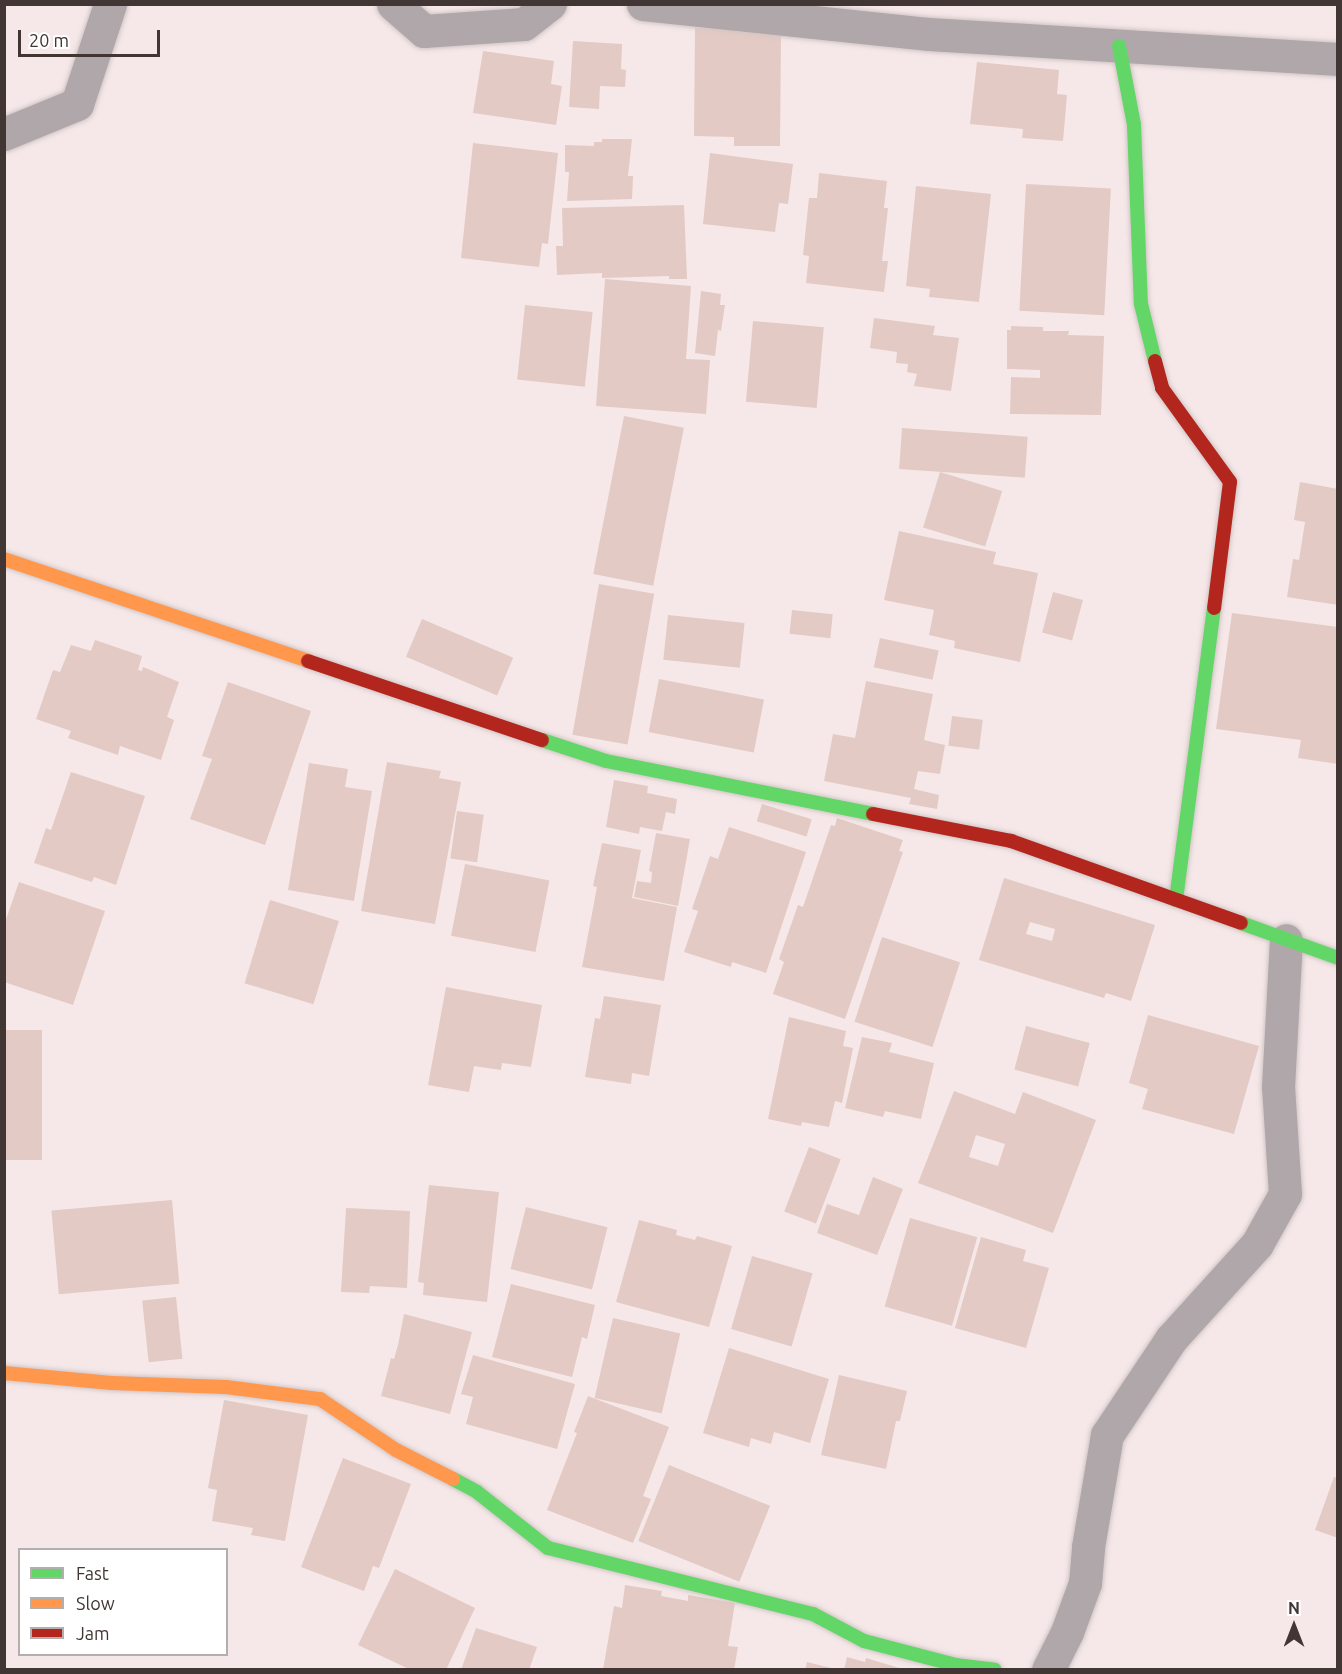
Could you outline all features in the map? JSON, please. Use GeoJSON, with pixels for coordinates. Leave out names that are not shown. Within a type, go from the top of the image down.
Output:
{"type":"FeatureCollection","features":[{"type":"Feature","properties":{"kind":"street"},"geometry":{"type":"LineString","coordinates":[[4,134],[77,104],[110,4]]}},
{"type":"Feature","properties":{"kind":"street"},"geometry":{"type":"LineString","coordinates":[[393,4],[424,31],[524,24],[550,4]]}},
{"type":"Feature","properties":{"kind":"street"},"geometry":{"type":"LineString","coordinates":[[643,4],[929,34],[1338,60]]}},
{"type":"Feature","properties":{"kind":"street"},"geometry":{"type":"LineString","coordinates":[[1119,46],[1134,125],[1141,304],[1162,388],[1230,483],[1176,900]]}},
{"type":"Feature","properties":{"kind":"street"},"geometry":{"type":"LineString","coordinates":[[4,559],[606,761],[1011,841],[1338,958]]}},
{"type":"Feature","properties":{"kind":"street"},"geometry":{"type":"LineString","coordinates":[[1048,1670],[1085,1583],[1088,1547],[1107,1435],[1170,1339],[1257,1244],[1285,1194],[1278,1087],[1286,940]]}},
{"type":"Feature","properties":{"kind":"street"},"geometry":{"type":"LineString","coordinates":[[4,1373],[112,1383],[226,1387],[320,1399],[396,1450],[477,1492],[548,1548],[813,1614],[864,1641],[956,1665],[995,1670]]}},
{"type":"Feature","properties":{"kind":"building"},"geometry":{"type":"Polygon","coordinates":[[[695,28],[781,29],[780,146],[734,146],[734,137],[694,136],[695,28]]]}},
{"type":"Feature","properties":{"kind":"building"},"geometry":{"type":"Polygon","coordinates":[[[573,41],[622,44],[621,69],[626,70],[625,87],[600,86],[599,109],[569,107],[573,41]]]}},
{"type":"Feature","properties":{"kind":"building"},"geometry":{"type":"Polygon","coordinates":[[[483,51],[554,61],[551,84],[562,86],[556,125],[473,113],[483,51]]]}},
{"type":"Feature","properties":{"kind":"building"},"geometry":{"type":"Polygon","coordinates":[[[977,62],[1059,70],[1057,94],[1067,95],[1063,141],[1022,138],[1023,129],[970,124],[977,62]]]}},
{"type":"Feature","properties":{"kind":"building"},"geometry":{"type":"Polygon","coordinates":[[[602,139],[632,139],[628,176],[633,176],[632,199],[567,201],[569,172],[565,172],[565,145],[594,146],[594,142],[602,142],[602,139]]]}},
{"type":"Feature","properties":{"kind":"building"},"geometry":{"type":"Polygon","coordinates":[[[473,143],[558,153],[548,244],[542,243],[539,267],[461,258],[473,143]]]}},
{"type":"Feature","properties":{"kind":"building"},"geometry":{"type":"Polygon","coordinates":[[[710,153],[793,164],[788,204],[779,203],[775,232],[703,224],[710,153]]]}},
{"type":"Feature","properties":{"kind":"building"},"geometry":{"type":"Polygon","coordinates":[[[819,173],[887,181],[884,208],[888,208],[882,261],[888,261],[884,292],[806,283],[809,256],[803,255],[809,198],[817,198],[819,173]]]}},
{"type":"Feature","properties":{"kind":"building"},"geometry":{"type":"Polygon","coordinates":[[[1026,184],[1111,188],[1104,315],[1019,311],[1026,184]]]}},
{"type":"Feature","properties":{"kind":"building"},"geometry":{"type":"Polygon","coordinates":[[[916,186],[991,194],[979,302],[929,297],[930,289],[906,286],[916,186]]]}},
{"type":"Feature","properties":{"kind":"building"},"geometry":{"type":"Polygon","coordinates":[[[684,205],[687,279],[669,279],[669,276],[602,278],[602,273],[557,275],[556,246],[563,246],[562,208],[684,205]]]}},
{"type":"Feature","properties":{"kind":"building"},"geometry":{"type":"Polygon","coordinates":[[[605,279],[691,286],[686,359],[710,360],[706,414],[596,406],[605,279]]]}},
{"type":"Feature","properties":{"kind":"building"},"geometry":{"type":"Polygon","coordinates":[[[701,291],[721,294],[720,305],[725,305],[721,331],[718,330],[715,356],[695,353],[701,291]]]}},
{"type":"Feature","properties":{"kind":"building"},"geometry":{"type":"Polygon","coordinates":[[[525,305],[593,312],[585,387],[517,380],[525,305]]]}},
{"type":"Feature","properties":{"kind":"building"},"geometry":{"type":"Polygon","coordinates":[[[874,318],[935,326],[933,335],[959,338],[951,391],[914,386],[917,374],[907,372],[908,364],[896,363],[897,352],[870,348],[874,318]]]}},
{"type":"Feature","properties":{"kind":"building"},"geometry":{"type":"Polygon","coordinates":[[[753,321],[824,327],[817,408],[746,402],[753,321]]]}},
{"type":"Feature","properties":{"kind":"building"},"geometry":{"type":"Polygon","coordinates":[[[1011,326],[1043,327],[1043,331],[1069,331],[1068,335],[1104,336],[1101,415],[1010,414],[1011,377],[1040,378],[1040,370],[1007,369],[1007,330],[1011,330],[1011,326]]]}},
{"type":"Feature","properties":{"kind":"building"},"geometry":{"type":"Polygon","coordinates":[[[624,416],[684,428],[653,586],[593,574],[624,416]]]}},
{"type":"Feature","properties":{"kind":"building"},"geometry":{"type":"Polygon","coordinates":[[[902,428],[1028,437],[1025,478],[899,469],[902,428]]]}},
{"type":"Feature","properties":{"kind":"building"},"geometry":{"type":"Polygon","coordinates":[[[940,472],[1002,491],[985,546],[923,527],[940,472]]]}},
{"type":"Feature","properties":{"kind":"building"},"geometry":{"type":"Polygon","coordinates":[[[1300,482],[1338,489],[1338,605],[1287,597],[1293,559],[1299,560],[1305,522],[1294,520],[1300,482]]]}},
{"type":"Feature","properties":{"kind":"building"},"geometry":{"type":"Polygon","coordinates":[[[899,531],[996,552],[993,564],[1038,573],[1020,662],[954,648],[955,641],[929,635],[934,610],[884,600],[899,531]]]}},
{"type":"Feature","properties":{"kind":"building"},"geometry":{"type":"Polygon","coordinates":[[[599,584],[654,594],[628,744],[572,735],[599,584]]]}},
{"type":"Feature","properties":{"kind":"building"},"geometry":{"type":"Polygon","coordinates":[[[1053,592],[1083,600],[1072,641],[1042,633],[1053,592]]]}},
{"type":"Feature","properties":{"kind":"building"},"geometry":{"type":"Polygon","coordinates":[[[792,610],[833,614],[830,638],[789,634],[792,610]]]}},
{"type":"Feature","properties":{"kind":"building"},"geometry":{"type":"Polygon","coordinates":[[[1232,613],[1338,627],[1338,764],[1298,758],[1301,740],[1216,729],[1232,613]]]}},
{"type":"Feature","properties":{"kind":"building"},"geometry":{"type":"Polygon","coordinates":[[[668,615],[745,623],[740,668],[663,660],[668,615]]]}},
{"type":"Feature","properties":{"kind":"building"},"geometry":{"type":"Polygon","coordinates":[[[422,619],[513,658],[497,695],[406,657],[422,619]]]}},
{"type":"Feature","properties":{"kind":"building"},"geometry":{"type":"Polygon","coordinates":[[[880,638],[939,650],[932,680],[874,667],[880,638]]]}},
{"type":"Feature","properties":{"kind":"building"},"geometry":{"type":"Polygon","coordinates":[[[95,640],[142,656],[138,670],[142,671],[143,667],[179,682],[167,717],[174,720],[161,760],[120,746],[118,755],[68,738],[71,731],[36,719],[53,670],[60,672],[71,645],[91,651],[95,640]]]}},
{"type":"Feature","properties":{"kind":"building"},"geometry":{"type":"Polygon","coordinates":[[[659,679],[764,699],[754,752],[649,732],[659,679]]]}},
{"type":"Feature","properties":{"kind":"building"},"geometry":{"type":"Polygon","coordinates":[[[866,681],[933,694],[924,740],[945,745],[940,774],[918,771],[914,789],[939,795],[937,809],[909,804],[911,798],[824,781],[833,734],[855,738],[866,681]]]}},
{"type":"Feature","properties":{"kind":"building"},"geometry":{"type":"Polygon","coordinates":[[[228,682],[311,711],[265,845],[190,819],[212,759],[202,756],[228,682]]]}},
{"type":"Feature","properties":{"kind":"building"},"geometry":{"type":"Polygon","coordinates":[[[952,716],[983,720],[979,750],[948,746],[952,716]]]}},
{"type":"Feature","properties":{"kind":"building"},"geometry":{"type":"Polygon","coordinates":[[[387,762],[441,771],[439,778],[461,782],[435,924],[361,911],[387,762]]]}},
{"type":"Feature","properties":{"kind":"building"},"geometry":{"type":"Polygon","coordinates":[[[309,763],[348,769],[345,787],[372,791],[354,901],[288,890],[309,763]]]}},
{"type":"Feature","properties":{"kind":"building"},"geometry":{"type":"Polygon","coordinates":[[[71,772],[145,796],[116,885],[94,877],[92,882],[34,863],[46,828],[51,830],[71,772]]]}},
{"type":"Feature","properties":{"kind":"building"},"geometry":{"type":"Polygon","coordinates":[[[614,780],[648,786],[647,793],[677,799],[675,814],[666,812],[662,831],[640,827],[639,834],[606,827],[614,780]]]}},
{"type":"Feature","properties":{"kind":"building"},"geometry":{"type":"Polygon","coordinates":[[[762,804],[812,819],[806,836],[757,821],[762,804]]]}},
{"type":"Feature","properties":{"kind":"building"},"geometry":{"type":"Polygon","coordinates":[[[457,811],[484,815],[477,862],[450,859],[457,811]]]}},
{"type":"Feature","properties":{"kind":"building"},"geometry":{"type":"Polygon","coordinates":[[[837,818],[903,840],[899,851],[903,852],[845,1019],[773,994],[784,962],[779,959],[798,905],[803,907],[831,825],[835,826],[837,818]]]}},
{"type":"Feature","properties":{"kind":"building"},"geometry":{"type":"Polygon","coordinates":[[[729,827],[806,852],[766,973],[732,962],[731,967],[684,952],[698,911],[692,909],[710,856],[718,859],[729,827]]]}},
{"type":"Feature","properties":{"kind":"building"},"geometry":{"type":"Polygon","coordinates":[[[656,833],[690,839],[678,906],[634,897],[637,881],[651,883],[652,872],[649,871],[656,833]]]}},
{"type":"Feature","properties":{"kind":"building"},"geometry":{"type":"Polygon","coordinates":[[[602,843],[641,850],[632,898],[677,907],[664,981],[582,967],[597,887],[593,886],[602,843]]]}},
{"type":"Feature","properties":{"kind":"building"},"geometry":{"type":"Polygon","coordinates":[[[465,864],[549,880],[535,952],[451,936],[465,864]]]}},
{"type":"Feature","properties":{"kind":"building"},"geometry":{"type":"Polygon","coordinates":[[[1004,878],[1155,925],[1131,1001],[1106,993],[1104,998],[979,960],[1004,878]],[[1030,922],[1026,934],[1052,941],[1055,929],[1030,922]]]}},
{"type":"Feature","properties":{"kind":"building"},"geometry":{"type":"Polygon","coordinates":[[[19,882],[105,911],[73,1005],[4,982],[4,925],[19,882]]]}},
{"type":"Feature","properties":{"kind":"building"},"geometry":{"type":"Polygon","coordinates":[[[270,900],[339,921],[313,1004],[245,983],[270,900]]]}},
{"type":"Feature","properties":{"kind":"building"},"geometry":{"type":"Polygon","coordinates":[[[882,937],[960,962],[932,1047],[854,1022],[882,937]]]}},
{"type":"Feature","properties":{"kind":"building"},"geometry":{"type":"Polygon","coordinates":[[[446,987],[542,1005],[531,1067],[502,1063],[501,1070],[474,1066],[469,1092],[428,1085],[446,987]]]}},
{"type":"Feature","properties":{"kind":"building"},"geometry":{"type":"Polygon","coordinates":[[[604,996],[661,1005],[649,1076],[632,1073],[631,1084],[585,1077],[595,1018],[600,1019],[604,996]]]}},
{"type":"Feature","properties":{"kind":"building"},"geometry":{"type":"Polygon","coordinates":[[[1148,1015],[1259,1046],[1234,1134],[1142,1109],[1148,1089],[1129,1083],[1148,1015]]]}},
{"type":"Feature","properties":{"kind":"building"},"geometry":{"type":"Polygon","coordinates":[[[789,1017],[846,1031],[843,1046],[853,1048],[842,1103],[835,1101],[829,1127],[802,1122],[801,1126],[768,1119],[789,1017]]]}},
{"type":"Feature","properties":{"kind":"building"},"geometry":{"type":"Polygon","coordinates":[[[1026,1026],[1090,1043],[1078,1087],[1014,1069],[1026,1026]]]}},
{"type":"Feature","properties":{"kind":"building"},"geometry":{"type":"Polygon","coordinates":[[[4,1030],[42,1030],[42,1160],[4,1160],[4,1030]]]}},
{"type":"Feature","properties":{"kind":"building"},"geometry":{"type":"Polygon","coordinates":[[[862,1037],[892,1043],[889,1052],[934,1063],[921,1119],[885,1111],[883,1117],[845,1108],[862,1037]]]}},
{"type":"Feature","properties":{"kind":"building"},"geometry":{"type":"Polygon","coordinates":[[[954,1091],[1015,1114],[1023,1092],[1096,1120],[1053,1233],[918,1183],[954,1091]],[[976,1135],[969,1157],[998,1166],[1005,1144],[976,1135]]]}},
{"type":"Feature","properties":{"kind":"building"},"geometry":{"type":"Polygon","coordinates":[[[809,1147],[841,1159],[816,1224],[784,1211],[809,1147]]]}},
{"type":"Feature","properties":{"kind":"building"},"geometry":{"type":"Polygon","coordinates":[[[873,1177],[903,1189],[877,1255],[817,1233],[827,1204],[859,1215],[873,1177]]]}},
{"type":"Feature","properties":{"kind":"building"},"geometry":{"type":"Polygon","coordinates":[[[429,1185],[499,1192],[487,1302],[423,1295],[424,1283],[418,1282],[429,1185]]]}},
{"type":"Feature","properties":{"kind":"building"},"geometry":{"type":"Polygon","coordinates":[[[172,1200],[179,1284],[59,1294],[51,1211],[172,1200]]]}},
{"type":"Feature","properties":{"kind":"building"},"geometry":{"type":"Polygon","coordinates":[[[526,1207],[608,1227],[592,1289],[511,1269],[526,1207]]]}},
{"type":"Feature","properties":{"kind":"building"},"geometry":{"type":"Polygon","coordinates":[[[346,1208],[410,1211],[407,1288],[370,1286],[369,1293],[341,1292],[346,1208]]]}},
{"type":"Feature","properties":{"kind":"building"},"geometry":{"type":"Polygon","coordinates":[[[910,1218],[977,1237],[952,1326],[885,1306],[910,1218]]]}},
{"type":"Feature","properties":{"kind":"building"},"geometry":{"type":"Polygon","coordinates":[[[639,1220],[677,1230],[676,1235],[695,1240],[697,1236],[732,1246],[709,1327],[616,1302],[639,1220]]]}},
{"type":"Feature","properties":{"kind":"building"},"geometry":{"type":"Polygon","coordinates":[[[981,1237],[1026,1250],[1023,1261],[1049,1268],[1026,1348],[955,1328],[981,1237]]]}},
{"type":"Feature","properties":{"kind":"building"},"geometry":{"type":"Polygon","coordinates":[[[752,1256],[813,1273],[792,1346],[731,1329],[752,1256]]]}},
{"type":"Feature","properties":{"kind":"building"},"geometry":{"type":"Polygon","coordinates":[[[511,1284],[595,1305],[587,1339],[582,1337],[572,1377],[492,1357],[511,1284]]]}},
{"type":"Feature","properties":{"kind":"building"},"geometry":{"type":"Polygon","coordinates":[[[176,1297],[182,1359],[149,1362],[142,1301],[176,1297]]]}},
{"type":"Feature","properties":{"kind":"building"},"geometry":{"type":"Polygon","coordinates":[[[404,1314],[472,1332],[450,1414],[381,1396],[391,1358],[394,1359],[398,1345],[404,1314]]]}},
{"type":"Feature","properties":{"kind":"building"},"geometry":{"type":"Polygon","coordinates":[[[613,1318],[680,1334],[662,1413],[595,1398],[613,1318]]]}},
{"type":"Feature","properties":{"kind":"building"},"geometry":{"type":"Polygon","coordinates":[[[729,1348],[829,1379],[810,1443],[774,1432],[771,1444],[751,1438],[749,1447],[703,1433],[729,1348]]]}},
{"type":"Feature","properties":{"kind":"building"},"geometry":{"type":"Polygon","coordinates":[[[473,1355],[575,1384],[557,1449],[466,1424],[473,1397],[461,1394],[473,1355]]]}},
{"type":"Feature","properties":{"kind":"building"},"geometry":{"type":"Polygon","coordinates":[[[839,1375],[907,1391],[900,1421],[896,1421],[886,1469],[821,1455],[839,1375]]]}},
{"type":"Feature","properties":{"kind":"building"},"geometry":{"type":"Polygon","coordinates":[[[588,1396],[669,1427],[643,1496],[651,1499],[633,1543],[547,1510],[577,1433],[574,1432],[588,1396]]]}},
{"type":"Feature","properties":{"kind":"building"},"geometry":{"type":"Polygon","coordinates":[[[224,1400],[308,1415],[285,1541],[251,1535],[253,1528],[212,1521],[217,1490],[208,1488],[224,1400]]]}},
{"type":"Feature","properties":{"kind":"building"},"geometry":{"type":"Polygon","coordinates":[[[343,1458],[411,1484],[379,1568],[373,1566],[364,1591],[301,1567],[343,1458]]]}},
{"type":"Feature","properties":{"kind":"building"},"geometry":{"type":"Polygon","coordinates":[[[669,1465],[770,1506],[739,1582],[638,1541],[669,1465]]]}},
{"type":"Feature","properties":{"kind":"building"},"geometry":{"type":"Polygon","coordinates":[[[1334,1477],[1338,1478],[1338,1538],[1315,1530],[1334,1477]]]}},
{"type":"Feature","properties":{"kind":"building"},"geometry":{"type":"Polygon","coordinates":[[[395,1569],[475,1608],[446,1670],[411,1670],[358,1645],[395,1569]]]}},
{"type":"Feature","properties":{"kind":"building"},"geometry":{"type":"Polygon","coordinates":[[[625,1585],[662,1591],[661,1596],[688,1601],[688,1595],[735,1603],[728,1646],[738,1647],[734,1670],[603,1670],[614,1606],[622,1608],[625,1585]]]}},
{"type":"Feature","properties":{"kind":"building"},"geometry":{"type":"Polygon","coordinates":[[[476,1628],[537,1647],[529,1670],[461,1670],[476,1628]]]}},
{"type":"Feature","properties":{"kind":"building"},"geometry":{"type":"Polygon","coordinates":[[[847,1657],[865,1662],[866,1658],[906,1670],[844,1670],[847,1657]]]}},
{"type":"Feature","properties":{"kind":"building"},"geometry":{"type":"Polygon","coordinates":[[[807,1662],[835,1669],[835,1670],[805,1670],[807,1662]]]}},
{"type":"Feature","properties":{"kind":"traffic: fast"},"geometry":{"type":"LineString","coordinates":[[1119,46],[1134,125],[1141,304],[1155,361]]}},
{"type":"Feature","properties":{"kind":"traffic: fast"},"geometry":{"type":"LineString","coordinates":[[1176,900],[1214,608]]}},
{"type":"Feature","properties":{"kind":"traffic: fast"},"geometry":{"type":"LineString","coordinates":[[542,740],[606,761],[873,814]]}},
{"type":"Feature","properties":{"kind":"traffic: fast"},"geometry":{"type":"LineString","coordinates":[[1241,923],[1338,958]]}},
{"type":"Feature","properties":{"kind":"traffic: fast"},"geometry":{"type":"LineString","coordinates":[[453,1479],[477,1492],[548,1548],[813,1614],[864,1641],[956,1665],[995,1670]]}},
{"type":"Feature","properties":{"kind":"traffic: slow"},"geometry":{"type":"LineString","coordinates":[[4,559],[308,661]]}},
{"type":"Feature","properties":{"kind":"traffic: slow"},"geometry":{"type":"LineString","coordinates":[[4,1373],[112,1383],[226,1387],[320,1399],[396,1450],[453,1479]]}},
{"type":"Feature","properties":{"kind":"traffic: jam"},"geometry":{"type":"LineString","coordinates":[[1155,361],[1162,388],[1230,482],[1214,608]]}},
{"type":"Feature","properties":{"kind":"traffic: jam"},"geometry":{"type":"LineString","coordinates":[[308,661],[542,740]]}},
{"type":"Feature","properties":{"kind":"traffic: jam"},"geometry":{"type":"LineString","coordinates":[[873,814],[1011,841],[1241,923]]}}]}
